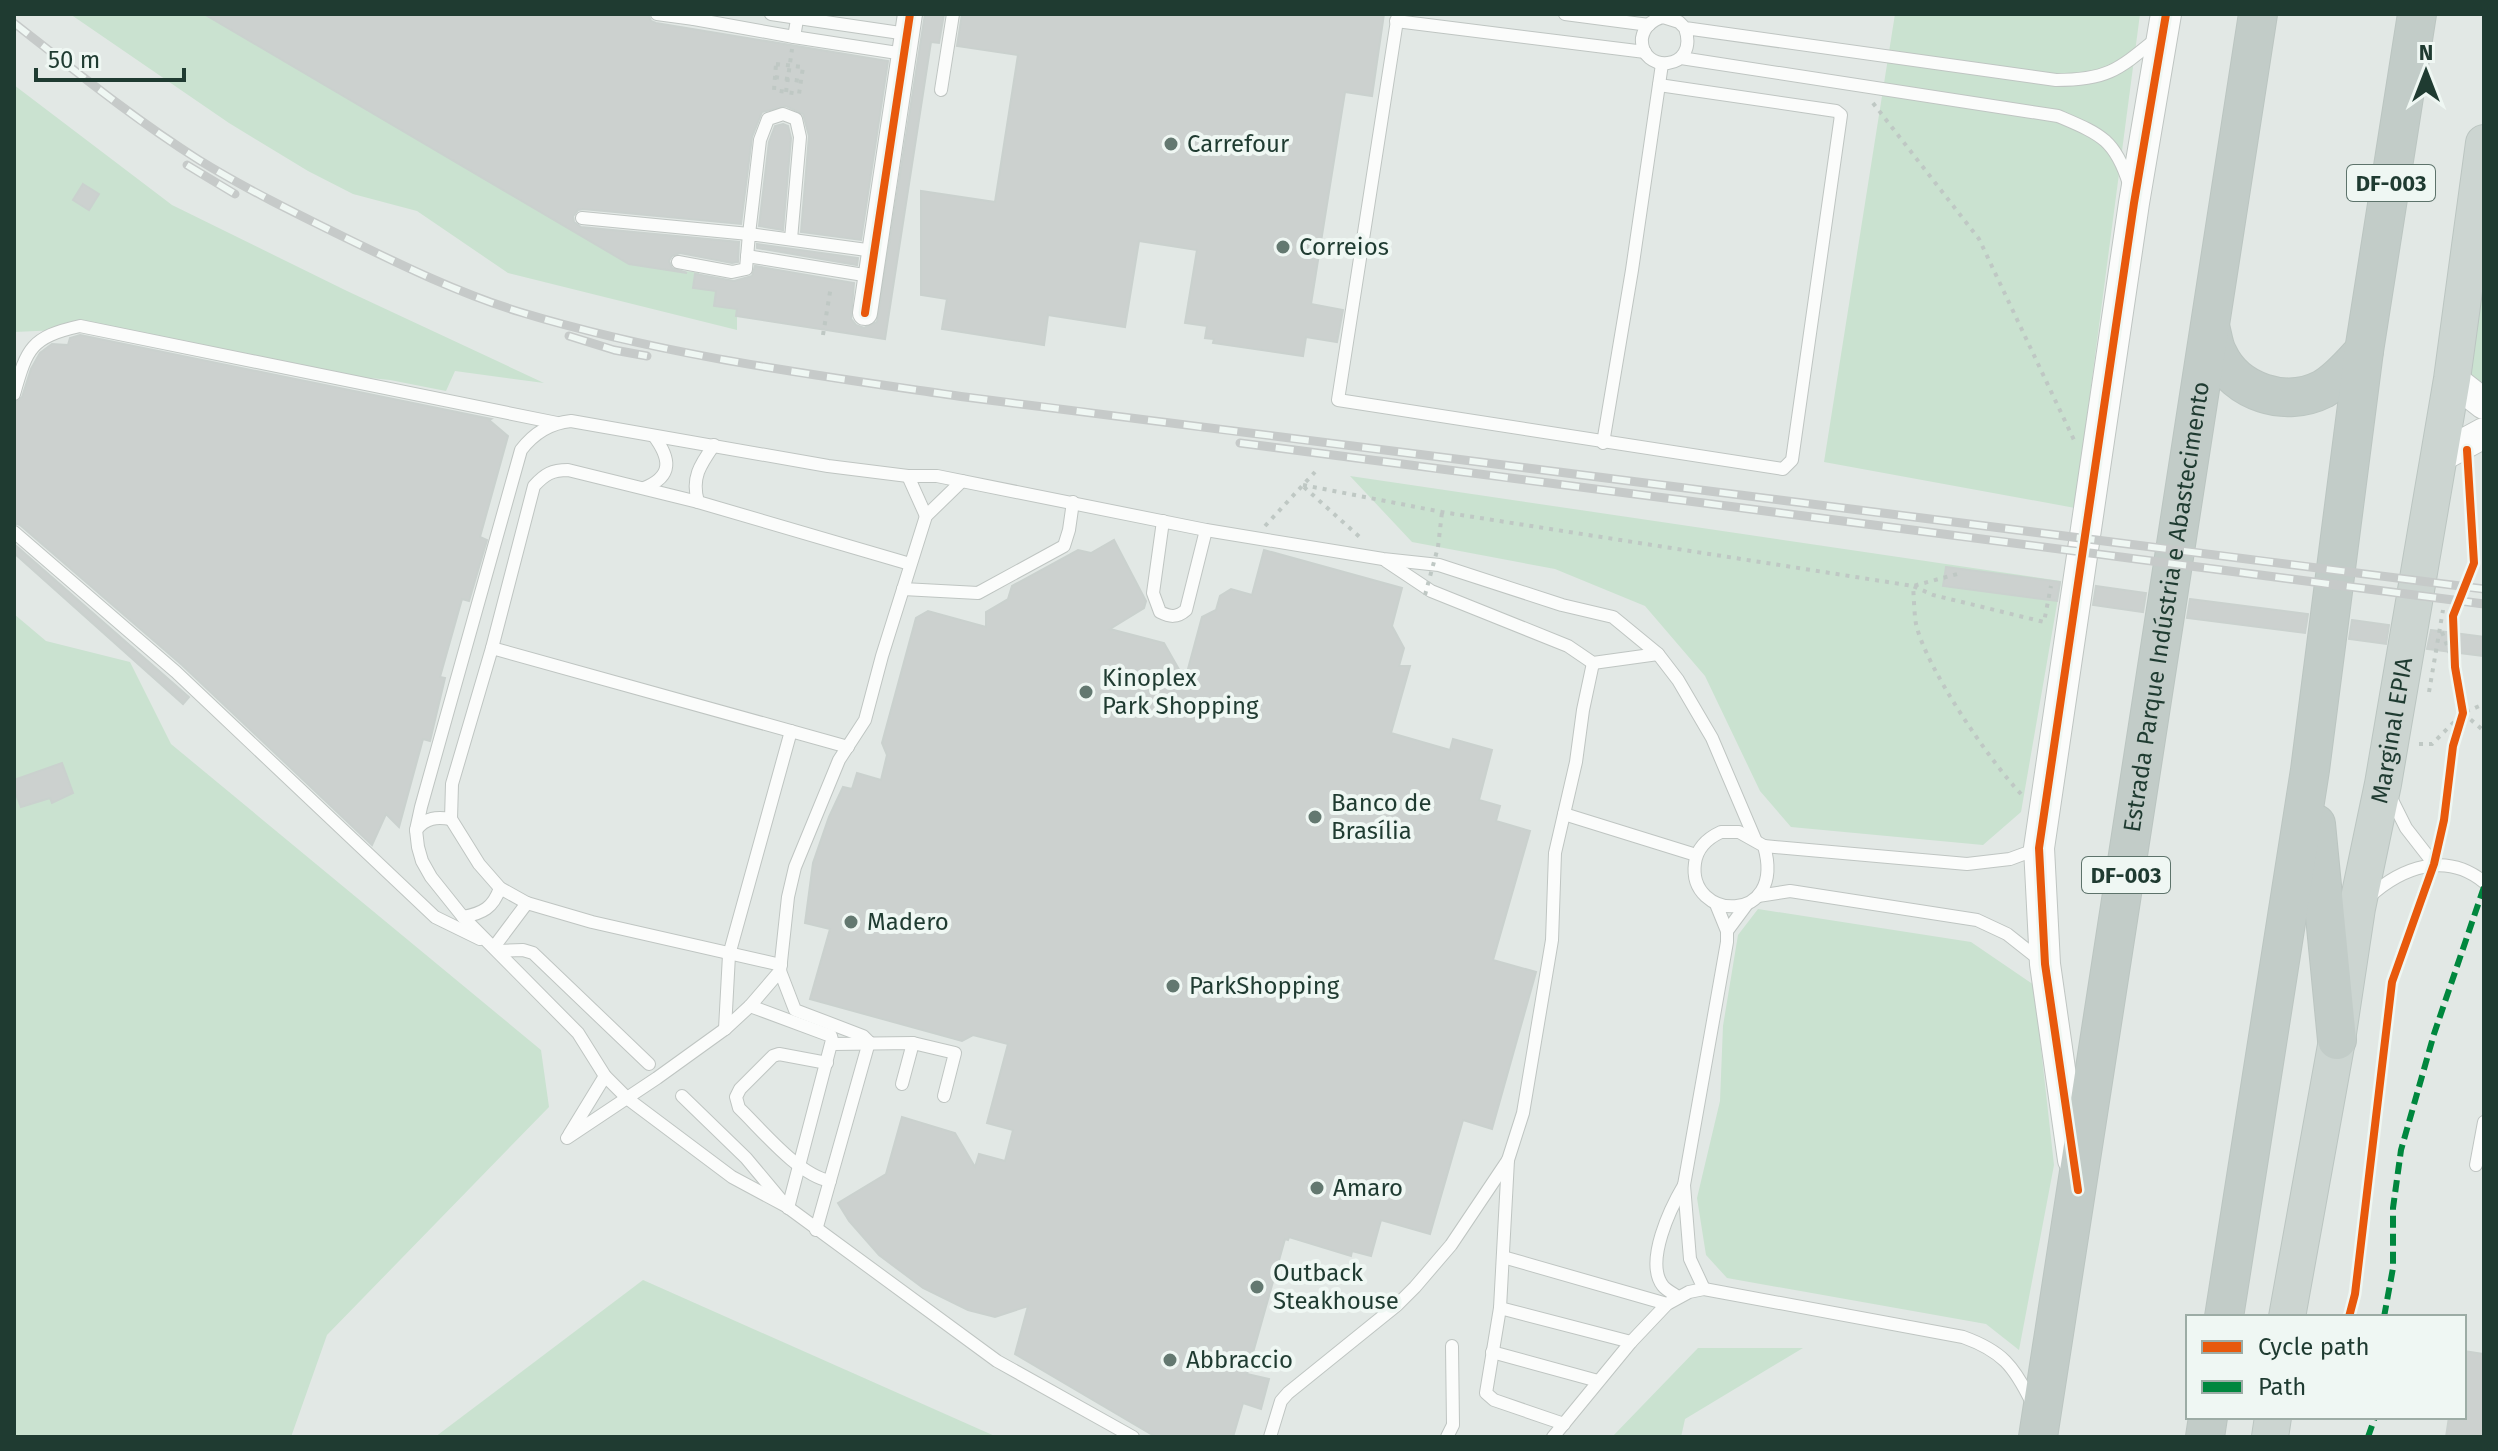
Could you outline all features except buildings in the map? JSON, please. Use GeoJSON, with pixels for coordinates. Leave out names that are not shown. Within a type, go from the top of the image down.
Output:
{"type":"FeatureCollection","features":[{"type":"Feature","properties":{"kind":"highway","name":"Estrada Parque Indústria e Abastecimento"},"geometry":{"type":"LineString","coordinates":[[2039,1429],[2258,14]]}},
{"type":"Feature","properties":{"kind":"highway","name":"DF-003"},"geometry":{"type":"LineString","coordinates":[[2224,1315],[2310,770],[2364,351],[2417,14]]}},
{"type":"Feature","properties":{"kind":"highway"},"geometry":{"type":"LineString","coordinates":[[2211,330],[2218,354],[2232,375],[2252,390],[2276,397],[2301,397],[2325,388],[2364,351]]}},
{"type":"Feature","properties":{"kind":"highway"},"geometry":{"type":"LineString","coordinates":[[2310,770],[2337,1040]]}},
{"type":"Feature","properties":{"kind":"main road","name":"Marginal EPIA"},"geometry":{"type":"LineString","coordinates":[[2287,1315],[2452,379],[2484,143]]}},
{"type":"Feature","properties":{"kind":"street"},"geometry":{"type":"LineString","coordinates":[[2078,1190],[2045,964],[2039,848],[2134,203],[2165,24]]}},
{"type":"Feature","properties":{"kind":"street"},"geometry":{"type":"LineString","coordinates":[[865,313],[907,34]]}},
{"type":"Feature","properties":{"kind":"street"},"geometry":{"type":"LineString","coordinates":[[2452,379],[2484,404]]}},
{"type":"Feature","properties":{"kind":"street"},"geometry":{"type":"LineString","coordinates":[[2436,459],[2484,433]]}},
{"type":"Feature","properties":{"kind":"lane"},"geometry":{"type":"LineString","coordinates":[[657,14],[699,17],[794,37],[907,34]]}},
{"type":"Feature","properties":{"kind":"lane"},"geometry":{"type":"LineString","coordinates":[[771,14],[907,34]]}},
{"type":"Feature","properties":{"kind":"lane"},"geometry":{"type":"LineString","coordinates":[[941,90],[953,14]]}},
{"type":"Feature","properties":{"kind":"lane"},"geometry":{"type":"LineString","coordinates":[[1565,14],[1649,25]]}},
{"type":"Feature","properties":{"kind":"lane"},"geometry":{"type":"LineString","coordinates":[[794,37],[798,16]]}},
{"type":"Feature","properties":{"kind":"lane"},"geometry":{"type":"LineString","coordinates":[[1671,16],[1685,28],[1689,38],[1687,49],[1681,58],[1662,64],[1652,60],[1645,52],[1643,33],[1649,25],[1671,16]]}},
{"type":"Feature","properties":{"kind":"lane"},"geometry":{"type":"LineString","coordinates":[[1645,52],[1397,17],[1338,400],[1603,443],[1771,468],[1788,467],[1792,460],[1841,115],[1836,111],[1659,85]]}},
{"type":"Feature","properties":{"kind":"lane"},"geometry":{"type":"LineString","coordinates":[[1685,28],[2056,80],[2084,80],[2105,75],[2124,64],[2165,24]]}},
{"type":"Feature","properties":{"kind":"lane"},"geometry":{"type":"LineString","coordinates":[[1681,58],[2058,116],[2083,126],[2120,156],[2134,203]]}},
{"type":"Feature","properties":{"kind":"lane"},"geometry":{"type":"LineString","coordinates":[[1603,443],[1662,64]]}},
{"type":"Feature","properties":{"kind":"lane"},"geometry":{"type":"LineString","coordinates":[[678,262],[740,272],[746,269],[760,140],[768,119],[783,114],[796,119],[800,137],[791,239]]}},
{"type":"Feature","properties":{"kind":"lane"},"geometry":{"type":"LineString","coordinates":[[582,218],[749,234],[874,251]]}},
{"type":"Feature","properties":{"kind":"lane"},"geometry":{"type":"LineString","coordinates":[[747,256],[870,276]]}},
{"type":"Feature","properties":{"kind":"lane"},"geometry":{"type":"LineString","coordinates":[[14,394],[25,357],[35,343],[56,331],[80,326],[557,423],[571,421],[828,466],[962,481],[1206,530],[1439,565],[1562,605],[1613,617],[1658,654],[1678,680],[1712,738],[1760,842],[1769,878],[1727,931]]}},
{"type":"Feature","properties":{"kind":"lane"},"geometry":{"type":"LineString","coordinates":[[557,423],[531,437],[521,450],[416,830],[422,861],[463,917],[578,1033],[605,1076],[628,1099],[732,1177],[787,1207],[997,1361],[1133,1437]]}},
{"type":"Feature","properties":{"kind":"lane"},"geometry":{"type":"LineString","coordinates":[[644,488],[662,479],[666,469],[667,458],[654,436]]}},
{"type":"Feature","properties":{"kind":"lane"},"geometry":{"type":"LineString","coordinates":[[698,502],[694,481],[714,445]]}},
{"type":"Feature","properties":{"kind":"lane"},"geometry":{"type":"LineString","coordinates":[[780,968],[527,903],[500,888],[479,864],[451,819],[452,784],[492,648],[534,486],[544,475],[555,470],[568,470],[698,502],[910,564]]}},
{"type":"Feature","properties":{"kind":"lane"},"geometry":{"type":"LineString","coordinates":[[908,476],[926,516]]}},
{"type":"Feature","properties":{"kind":"lane"},"geometry":{"type":"LineString","coordinates":[[787,1207],[833,1044],[831,1036],[794,1015],[780,968],[788,897],[795,867],[839,760],[865,720],[926,516],[962,481]]}},
{"type":"Feature","properties":{"kind":"lane"},"geometry":{"type":"LineString","coordinates":[[903,589],[981,592],[1064,546],[1073,502]]}},
{"type":"Feature","properties":{"kind":"lane"},"geometry":{"type":"LineString","coordinates":[[1163,521],[1153,593],[1160,612],[1167,616],[1181,615],[1186,610],[1206,530]]}},
{"type":"Feature","properties":{"kind":"lane"},"geometry":{"type":"LineString","coordinates":[[14,532],[176,672],[435,917],[495,948],[533,953],[649,1064]]}},
{"type":"Feature","properties":{"kind":"lane"},"geometry":{"type":"LineString","coordinates":[[1383,559],[1428,593],[1568,646],[1593,663],[1658,654]]}},
{"type":"Feature","properties":{"kind":"lane"},"geometry":{"type":"LineString","coordinates":[[1428,593],[1439,565]]}},
{"type":"Feature","properties":{"kind":"lane"},"geometry":{"type":"LineString","coordinates":[[492,648],[848,747]]}},
{"type":"Feature","properties":{"kind":"lane"},"geometry":{"type":"LineString","coordinates":[[1270,1437],[1281,1401],[1415,1287],[1451,1245],[1508,1160],[1523,1113],[1552,940],[1555,853],[1576,762],[1593,663]]}},
{"type":"Feature","properties":{"kind":"lane"},"geometry":{"type":"LineString","coordinates":[[725,1029],[729,955],[791,731]]}},
{"type":"Feature","properties":{"kind":"lane"},"geometry":{"type":"LineString","coordinates":[[2383,784],[2406,828],[2434,864]]}},
{"type":"Feature","properties":{"kind":"lane"},"geometry":{"type":"LineString","coordinates":[[1564,814],[1696,855]]}},
{"type":"Feature","properties":{"kind":"lane"},"geometry":{"type":"LineString","coordinates":[[416,830],[422,822],[430,819],[451,819]]}},
{"type":"Feature","properties":{"kind":"lane"},"geometry":{"type":"LineString","coordinates":[[1704,1289],[1690,1259],[1684,1185],[1714,1023],[1727,931],[1716,904],[1700,890],[1693,873],[1696,855],[1709,837],[1721,832],[1739,832],[1760,842],[1967,864],[2010,859],[2039,848]]}},
{"type":"Feature","properties":{"kind":"lane"},"geometry":{"type":"LineString","coordinates":[[2357,908],[2383,884],[2406,872],[2434,864],[2457,866],[2484,882]]}},
{"type":"Feature","properties":{"kind":"lane"},"geometry":{"type":"LineString","coordinates":[[463,917],[481,914],[492,906],[500,888]]}},
{"type":"Feature","properties":{"kind":"lane"},"geometry":{"type":"LineString","coordinates":[[1716,904],[1732,907],[1790,891],[1977,920],[2007,934],[2045,964]]}},
{"type":"Feature","properties":{"kind":"lane"},"geometry":{"type":"LineString","coordinates":[[495,948],[527,903]]}},
{"type":"Feature","properties":{"kind":"lane"},"geometry":{"type":"LineString","coordinates":[[605,1076],[567,1138],[628,1099],[725,1029],[750,1006],[780,968]]}},
{"type":"Feature","properties":{"kind":"lane"},"geometry":{"type":"LineString","coordinates":[[750,1006],[794,1015],[863,1036],[869,1042]]}},
{"type":"Feature","properties":{"kind":"lane"},"geometry":{"type":"LineString","coordinates":[[816,1230],[869,1042]]}},
{"type":"Feature","properties":{"kind":"lane"},"geometry":{"type":"LineString","coordinates":[[833,1044],[913,1043],[955,1053],[944,1096]]}},
{"type":"Feature","properties":{"kind":"lane"},"geometry":{"type":"LineString","coordinates":[[902,1084],[913,1043]]}},
{"type":"Feature","properties":{"kind":"lane"},"geometry":{"type":"LineString","coordinates":[[827,1063],[779,1054],[773,1056],[737,1093],[736,1103],[799,1165],[819,1179],[830,1181]]}},
{"type":"Feature","properties":{"kind":"lane"},"geometry":{"type":"LineString","coordinates":[[682,1096],[746,1158],[787,1207]]}},
{"type":"Feature","properties":{"kind":"lane"},"geometry":{"type":"LineString","coordinates":[[2476,1165],[2484,1122]]}},
{"type":"Feature","properties":{"kind":"lane"},"geometry":{"type":"LineString","coordinates":[[1508,1160],[1500,1308],[1486,1390],[1488,1397],[1564,1424]]}},
{"type":"Feature","properties":{"kind":"lane"},"geometry":{"type":"LineString","coordinates":[[1673,1300],[1657,1273],[1656,1254],[1671,1206],[1684,1185]]}},
{"type":"Feature","properties":{"kind":"lane"},"geometry":{"type":"LineString","coordinates":[[1503,1257],[1673,1300]]}},
{"type":"Feature","properties":{"kind":"lane"},"geometry":{"type":"LineString","coordinates":[[1553,1437],[1631,1342],[1673,1300],[1704,1289],[1963,1337],[1985,1345],[2012,1366],[2039,1429]]}},
{"type":"Feature","properties":{"kind":"lane"},"geometry":{"type":"LineString","coordinates":[[1500,1308],[1631,1342]]}},
{"type":"Feature","properties":{"kind":"lane"},"geometry":{"type":"LineString","coordinates":[[1447,1437],[1453,1425],[1452,1346]]}},
{"type":"Feature","properties":{"kind":"lane"},"geometry":{"type":"LineString","coordinates":[[1492,1352],[1598,1381]]}},
{"type":"Feature","properties":{"kind":"path"},"geometry":{"type":"LineString","coordinates":[[783,114],[794,37]]}},
{"type":"Feature","properties":{"kind":"path"},"geometry":{"type":"LineString","coordinates":[[776,64],[803,67],[799,94],[774,90],[775,77],[776,64]]}},
{"type":"Feature","properties":{"kind":"path"},"geometry":{"type":"LineString","coordinates":[[775,77],[801,81]]}},
{"type":"Feature","properties":{"kind":"path"},"geometry":{"type":"LineString","coordinates":[[1872,88],[1873,103],[1979,239],[2078,449]]}},
{"type":"Feature","properties":{"kind":"path"},"geometry":{"type":"LineString","coordinates":[[823,335],[834,270]]}},
{"type":"Feature","properties":{"kind":"path"},"geometry":{"type":"LineString","coordinates":[[1254,538],[1315,472]]}},
{"type":"Feature","properties":{"kind":"path"},"geometry":{"type":"LineString","coordinates":[[1303,485],[1442,512],[1913,586],[1933,595],[2044,622],[2052,579]]}},
{"type":"Feature","properties":{"kind":"path"},"geometry":{"type":"LineString","coordinates":[[1303,485],[1383,559]]}},
{"type":"Feature","properties":{"kind":"path"},"geometry":{"type":"LineString","coordinates":[[1428,593],[1442,512]]}},
{"type":"Feature","properties":{"kind":"path"},"geometry":{"type":"LineString","coordinates":[[1913,586],[1961,573]]}},
{"type":"Feature","properties":{"kind":"path"},"geometry":{"type":"LineString","coordinates":[[1913,586],[1916,624],[1933,666],[2001,772],[2029,802],[2045,808]]}},
{"type":"Feature","properties":{"kind":"path"},"geometry":{"type":"LineString","coordinates":[[2427,702],[2441,630],[2443,601]]}},
{"type":"Feature","properties":{"kind":"path"},"geometry":{"type":"LineString","coordinates":[[2453,629],[2458,682]]}},
{"type":"Feature","properties":{"kind":"path"},"geometry":{"type":"LineString","coordinates":[[2441,630],[2455,667]]}},
{"type":"Feature","properties":{"kind":"path"},"geometry":{"type":"LineString","coordinates":[[2457,735],[2463,713],[2461,697]]}},
{"type":"Feature","properties":{"kind":"path"},"geometry":{"type":"LineString","coordinates":[[2421,731],[2418,745],[2432,744],[2463,713],[2484,704]]}},
{"type":"Feature","properties":{"kind":"path"},"geometry":{"type":"LineString","coordinates":[[2463,713],[2484,731]]}},
{"type":"Feature","properties":{"kind":"green space"},"geometry":{"type":"Polygon","coordinates":[[[70,14],[212,14],[635,264],[699,273],[699,286],[721,289],[737,307],[737,330],[508,273],[417,211],[353,194],[308,171],[229,123],[70,14]]]}},
{"type":"Feature","properties":{"kind":"green space"},"geometry":{"type":"Polygon","coordinates":[[[1895,14],[2140,14],[2075,508],[1824,462],[1895,14]]]}},
{"type":"Feature","properties":{"kind":"green space"},"geometry":{"type":"Polygon","coordinates":[[[14,85],[172,205],[544,383],[455,371],[446,391],[390,380],[261,367],[217,355],[183,354],[104,328],[14,332],[14,85]]]}},
{"type":"Feature","properties":{"kind":"green space"},"geometry":{"type":"Polygon","coordinates":[[[2484,250],[2484,392],[2470,373],[2484,250]]]}},
{"type":"Feature","properties":{"kind":"green space"},"geometry":{"type":"Polygon","coordinates":[[[1350,476],[2061,581],[2021,812],[1983,845],[1791,827],[1760,791],[1705,676],[1645,606],[1555,569],[1412,542],[1350,476]]]}},
{"type":"Feature","properties":{"kind":"green space"},"geometry":{"type":"Polygon","coordinates":[[[14,614],[46,641],[130,662],[171,744],[541,1050],[549,1107],[327,1335],[291,1437],[14,1437],[14,614]]]}},
{"type":"Feature","properties":{"kind":"green space"},"geometry":{"type":"Polygon","coordinates":[[[1758,909],[1971,942],[2034,985],[2054,1165],[2019,1350],[1986,1324],[1727,1278],[1706,1255],[1697,1198],[1720,1101],[1723,1026],[1738,935],[1758,909]]]}},
{"type":"Feature","properties":{"kind":"green space"},"geometry":{"type":"Polygon","coordinates":[[[643,1280],[997,1437],[435,1437],[643,1280]]]}},
{"type":"Feature","properties":{"kind":"green space"},"geometry":{"type":"Polygon","coordinates":[[[1698,1348],[1803,1348],[1685,1419],[1681,1437],[1612,1437],[1698,1348]]]}},
{"type":"Feature","properties":{"kind":"railway"},"geometry":{"type":"LineString","coordinates":[[14,23],[151,128],[199,160],[272,201],[432,279],[476,297],[630,341],[741,363],[965,397],[2484,589]]}},
{"type":"Feature","properties":{"kind":"railway"},"geometry":{"type":"LineString","coordinates":[[187,165],[235,194]]}},
{"type":"Feature","properties":{"kind":"railway"},"geometry":{"type":"LineString","coordinates":[[569,336],[647,356]]}},
{"type":"Feature","properties":{"kind":"railway"},"geometry":{"type":"LineString","coordinates":[[1240,443],[2484,604]]}},
{"type":"Feature","properties":{"kind":"marked path"},"geometry":{"type":"LineString","coordinates":[[2384,1315],[2393,1268],[2393,1208],[2401,1150],[2434,1034],[2484,887]]}},
{"type":"Feature","properties":{"kind":"marked path"},"geometry":{"type":"LineString","coordinates":[[2368,1437],[2374,1419]]}},
{"type":"Feature","properties":{"kind":"cycle path"},"geometry":{"type":"LineString","coordinates":[[865,313],[910,14]]}},
{"type":"Feature","properties":{"kind":"cycle path"},"geometry":{"type":"LineString","coordinates":[[2078,1190],[2045,964],[2039,848],[2134,203],[2166,14]]}},
{"type":"Feature","properties":{"kind":"cycle path"},"geometry":{"type":"LineString","coordinates":[[2350,1315],[2355,1294],[2392,982],[2434,864],[2444,820],[2453,746],[2463,713],[2455,667],[2453,616],[2474,563],[2467,450]]}},
{"type":"Feature","properties":{"kind":"place","name":"Carrefour"},"geometry":{"type":"Point","coordinates":[1171,144]}},
{"type":"Feature","properties":{"kind":"place","name":"Correios"},"geometry":{"type":"Point","coordinates":[1283,247]}},
{"type":"Feature","properties":{"kind":"place","name":"Kinoplex Park Shopping"},"geometry":{"type":"Point","coordinates":[1086,692]}},
{"type":"Feature","properties":{"kind":"place","name":"Banco de Brasília"},"geometry":{"type":"Point","coordinates":[1315,817]}},
{"type":"Feature","properties":{"kind":"place","name":"Madero"},"geometry":{"type":"Point","coordinates":[851,922]}},
{"type":"Feature","properties":{"kind":"place","name":"ParkShopping"},"geometry":{"type":"Point","coordinates":[1173,986]}},
{"type":"Feature","properties":{"kind":"place","name":"Amaro"},"geometry":{"type":"Point","coordinates":[1317,1188]}},
{"type":"Feature","properties":{"kind":"place","name":"Outback Steakhouse"},"geometry":{"type":"Point","coordinates":[1257,1287]}},
{"type":"Feature","properties":{"kind":"place","name":"Abbraccio"},"geometry":{"type":"Point","coordinates":[1170,1360]}}]}
